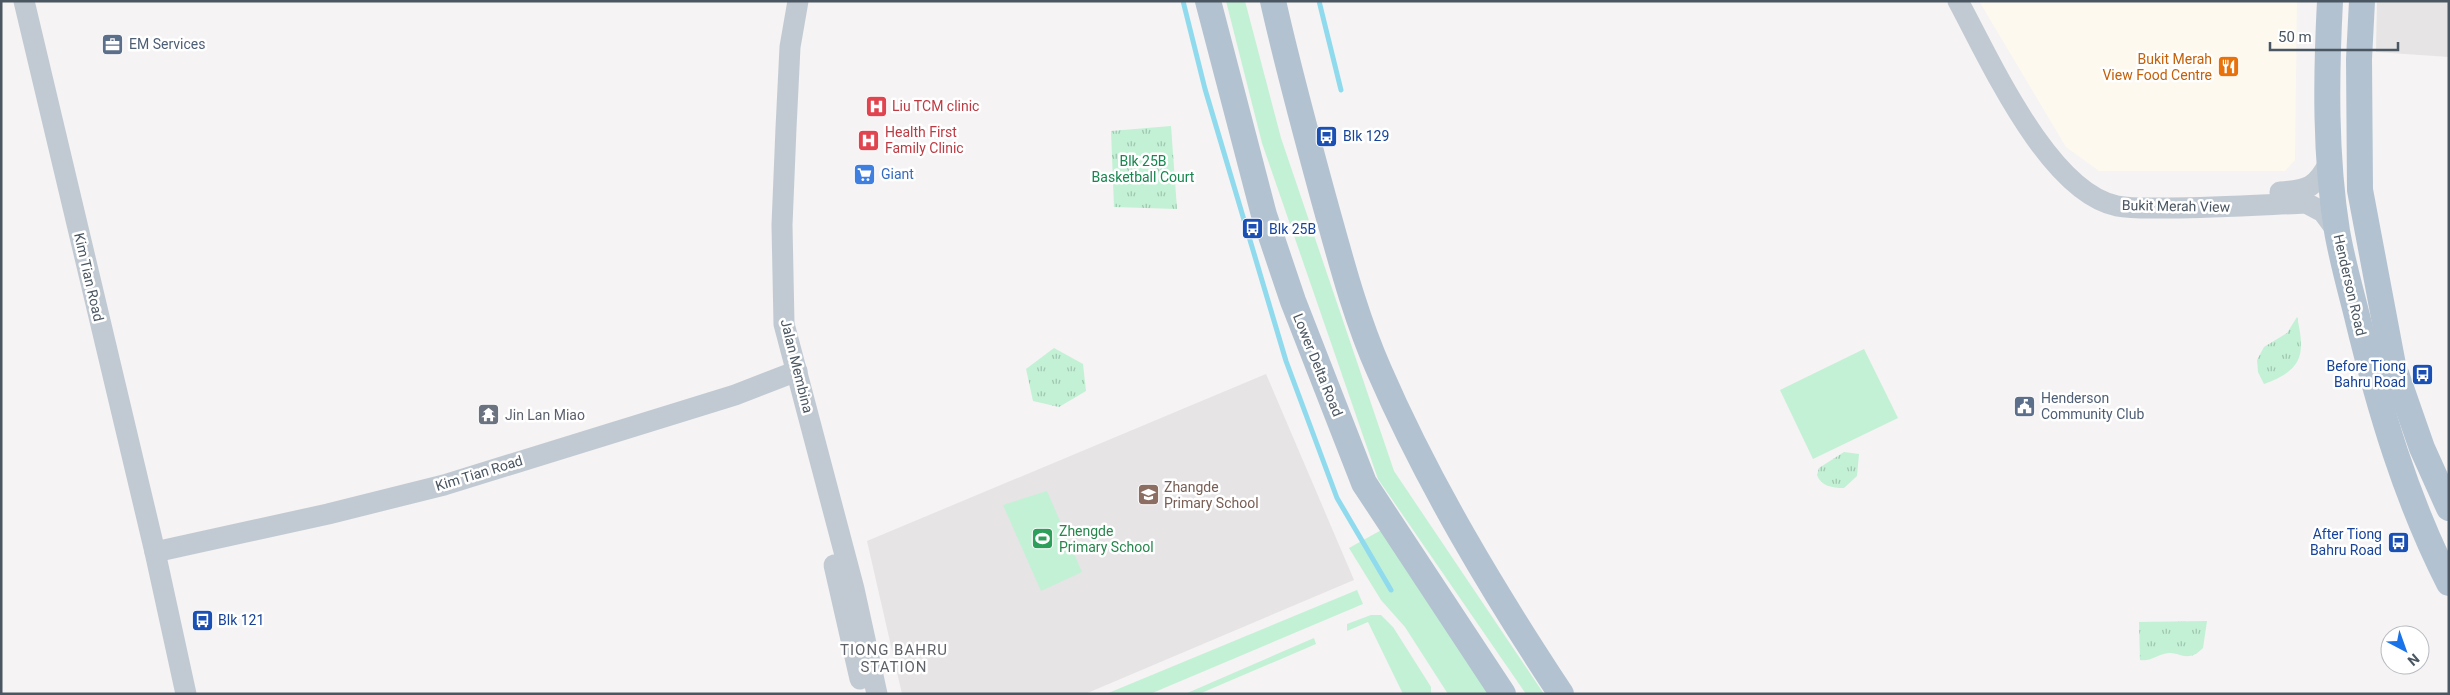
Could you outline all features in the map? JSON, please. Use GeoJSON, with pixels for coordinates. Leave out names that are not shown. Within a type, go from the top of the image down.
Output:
{"type":"FeatureCollection","features":[{"type":"Feature","properties":{"kind":"main road","name":"Lower Delta Road"},"geometry":{"type":"LineString","coordinates":[[1208,1],[1270,232],[1292,301],[1364,483],[1504,694]]}},
{"type":"Feature","properties":{"kind":"main road"},"geometry":{"type":"LineString","coordinates":[[1273,1],[1286,58],[1344,271],[1378,368],[1429,474],[1512,619],[1561,694]]}},
{"type":"Feature","properties":{"kind":"main road","name":"Henderson Road"},"geometry":{"type":"LineString","coordinates":[[2330,1],[2328,93],[2330,161],[2337,231],[2370,373],[2426,539],[2449,583]]}},
{"type":"Feature","properties":{"kind":"main road","name":"Henderson Road"},"geometry":{"type":"LineString","coordinates":[[2362,1],[2359,59],[2360,190],[2393,366],[2422,448],[2449,508]]}},
{"type":"Feature","properties":{"kind":"street","name":"Kim Tian Road"},"geometry":{"type":"LineString","coordinates":[[24,1],[155,552],[186,694]]}},
{"type":"Feature","properties":{"kind":"street","name":"Jalan Membina"},"geometry":{"type":"LineString","coordinates":[[789,1],[781,44],[775,129],[771,287],[773,326],[792,374],[854,589],[877,694]]}},
{"type":"Feature","properties":{"kind":"street","name":"Jalan Membina"},"geometry":{"type":"LineString","coordinates":[[798,1],[790,47],[782,225],[784,324],[806,446],[863,694]]}},
{"type":"Feature","properties":{"kind":"street","name":"Bukit Merah View"},"geometry":{"type":"LineString","coordinates":[[1958,1],[2024,124],[2053,161],[2074,181],[2097,198],[2118,206],[2157,208],[2306,203],[2323,212],[2337,231]]}},
{"type":"Feature","properties":{"kind":"street","name":"Bukit Merah View"},"geometry":{"type":"LineString","coordinates":[[1970,1],[2034,118],[2057,150],[2076,171],[2102,190],[2120,197],[2157,200],[2224,198],[2306,190],[2324,173],[2330,161]]}},
{"type":"Feature","properties":{"kind":"street","name":"Kim Tian Road"},"geometry":{"type":"LineString","coordinates":[[155,552],[328,514],[444,485],[735,395],[792,374]]}},
{"type":"Feature","properties":{"kind":"shaded area"},"geometry":{"type":"Polygon","coordinates":[[[1979,1],[2297,1],[2295,160],[2285,171],[2099,171],[2066,147],[1979,1]]]}},
{"type":"Feature","properties":{"kind":"shaded area"},"geometry":{"type":"Polygon","coordinates":[[[2377,1],[2449,1],[2449,57],[2376,52],[2377,1]]]}},
{"type":"Feature","properties":{"kind":"shaded area","name":"Zhangde Primary School"},"geometry":{"type":"Polygon","coordinates":[[[1266,374],[1354,580],[1085,694],[902,694],[867,541],[1266,374]]]}},
{"type":"Feature","properties":{"kind":"green space"},"geometry":{"type":"Polygon","coordinates":[[[1226,1],[1245,1],[1281,138],[1394,471],[1544,694],[1526,694],[1378,479],[1262,143],[1226,1]]]}},
{"type":"Feature","properties":{"kind":"green space","name":"Blk 25B Basketball Court"},"geometry":{"type":"Polygon","coordinates":[[[1171,126],[1177,209],[1114,207],[1111,131],[1171,126]]]}},
{"type":"Feature","properties":{"kind":"green space"},"geometry":{"type":"Polygon","coordinates":[[[2297,317],[2301,342],[2301,352],[2298,360],[2294,367],[2286,373],[2264,384],[2258,372],[2257,360],[2264,347],[2287,333],[2297,317]]]}},
{"type":"Feature","properties":{"kind":"green space"},"geometry":{"type":"Polygon","coordinates":[[[1054,348],[1083,364],[1086,391],[1059,407],[1033,401],[1026,369],[1054,348]]]}},
{"type":"Feature","properties":{"kind":"green space"},"geometry":{"type":"Polygon","coordinates":[[[1864,349],[1898,418],[1813,459],[1780,390],[1864,349]]]}},
{"type":"Feature","properties":{"kind":"green space"},"geometry":{"type":"Polygon","coordinates":[[[1844,452],[1859,454],[1857,476],[1844,488],[1831,487],[1821,482],[1817,475],[1819,468],[1844,452]]]}},
{"type":"Feature","properties":{"kind":"green space","name":"Zhengde Primary School"},"geometry":{"type":"Polygon","coordinates":[[[1047,491],[1082,572],[1041,591],[1003,505],[1047,491]]]}},
{"type":"Feature","properties":{"kind":"green space"},"geometry":{"type":"Polygon","coordinates":[[[1385,528],[1496,694],[1448,694],[1405,627],[1381,600],[1349,548],[1385,528]]]}},
{"type":"Feature","properties":{"kind":"green space"},"geometry":{"type":"Polygon","coordinates":[[[1357,590],[1363,604],[1150,694],[1106,694],[1357,590]]]}},
{"type":"Feature","properties":{"kind":"green space"},"geometry":{"type":"Polygon","coordinates":[[[1371,615],[1381,615],[1393,627],[1431,687],[1431,694],[1403,694],[1368,622],[1347,631],[1347,624],[1371,615]]]}},
{"type":"Feature","properties":{"kind":"green space"},"geometry":{"type":"Polygon","coordinates":[[[2207,621],[2203,648],[2192,656],[2166,653],[2148,660],[2140,660],[2139,622],[2207,621]]]}},
{"type":"Feature","properties":{"kind":"green space"},"geometry":{"type":"Polygon","coordinates":[[[1314,638],[1316,644],[1199,694],[1185,694],[1314,638]]]}},
{"type":"Feature","properties":{"kind":"waterway"},"geometry":{"type":"LineString","coordinates":[[1183,1],[1205,89],[1286,361],[1337,498],[1391,590]]}},
{"type":"Feature","properties":{"kind":"waterway"},"geometry":{"type":"LineString","coordinates":[[1319,1],[1341,90]]}},
{"type":"Feature","properties":{"kind":"place","name":"EM Services"},"geometry":{"type":"Point","coordinates":[113,44]}},
{"type":"Feature","properties":{"kind":"place","name":"Bukit Merah View Food Centre"},"geometry":{"type":"Point","coordinates":[2228,67]}},
{"type":"Feature","properties":{"kind":"place","name":"Liu TCM clinic"},"geometry":{"type":"Point","coordinates":[876,106]}},
{"type":"Feature","properties":{"kind":"place","name":"Blk 129"},"geometry":{"type":"Point","coordinates":[1327,136]}},
{"type":"Feature","properties":{"kind":"place","name":"Health First Family Clinic"},"geometry":{"type":"Point","coordinates":[869,140]}},
{"type":"Feature","properties":{"kind":"place","name":"Giant"},"geometry":{"type":"Point","coordinates":[865,174]}},
{"type":"Feature","properties":{"kind":"place","name":"Blk 25B"},"geometry":{"type":"Point","coordinates":[1253,229]}},
{"type":"Feature","properties":{"kind":"place","name":"Before Tiong Bahru Road"},"geometry":{"type":"Point","coordinates":[2422,374]}},
{"type":"Feature","properties":{"kind":"place","name":"Henderson Community Club"},"geometry":{"type":"Point","coordinates":[2025,406]}},
{"type":"Feature","properties":{"kind":"place","name":"Jin Lan Miao"},"geometry":{"type":"Point","coordinates":[489,415]}},
{"type":"Feature","properties":{"kind":"place","name":"Zhangde Primary School"},"geometry":{"type":"Point","coordinates":[1148,495]}},
{"type":"Feature","properties":{"kind":"place","name":"Zhengde Primary School"},"geometry":{"type":"Point","coordinates":[1043,539]}},
{"type":"Feature","properties":{"kind":"place","name":"After Tiong Bahru Road"},"geometry":{"type":"Point","coordinates":[2398,542]}},
{"type":"Feature","properties":{"kind":"place","name":"Blk 121"},"geometry":{"type":"Point","coordinates":[202,620]}},
{"type":"Feature","properties":{"kind":"district","name":"TIONG BAHRU STATION"},"geometry":{"type":"Point","coordinates":[894,658]}}]}
